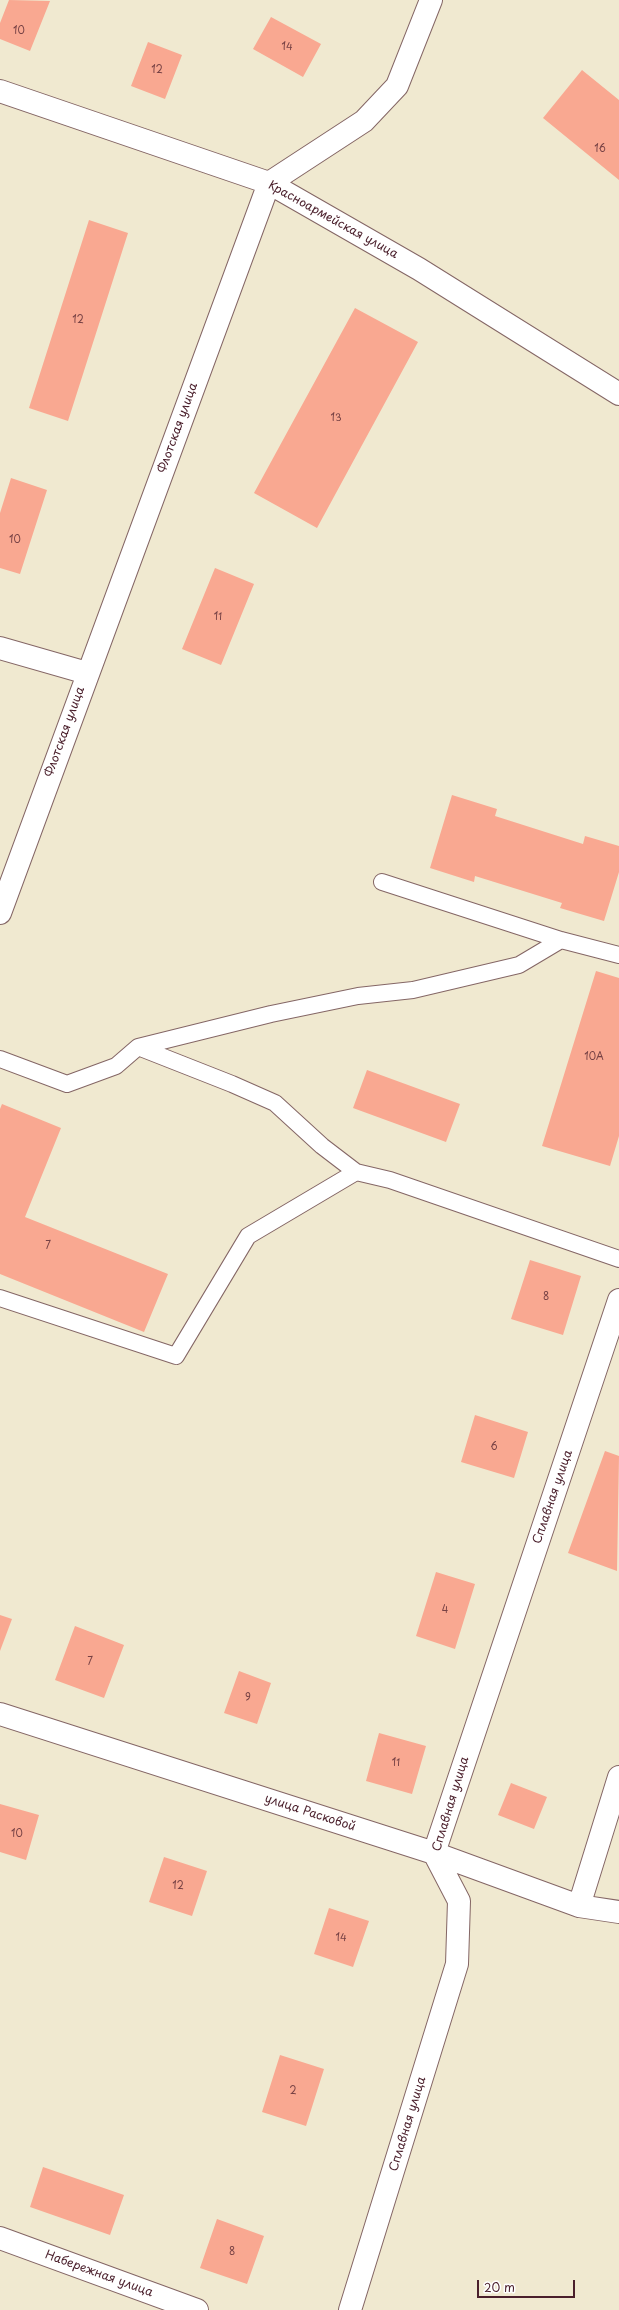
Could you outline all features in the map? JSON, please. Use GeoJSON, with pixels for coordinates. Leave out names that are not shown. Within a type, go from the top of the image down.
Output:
{"type":"FeatureCollection","features":[{"type":"Feature","properties":{"kind":"street"},"geometry":{"type":"LineString","coordinates":[[269,183],[364,120],[397,86],[431,0]]}},
{"type":"Feature","properties":{"kind":"street","name":"Красноармейская улица"},"geometry":{"type":"LineString","coordinates":[[0,91],[269,183],[419,269],[619,394]]}},
{"type":"Feature","properties":{"kind":"street","name":"Флотская улица"},"geometry":{"type":"LineString","coordinates":[[0,913],[5,884],[87,673],[269,183]]}},
{"type":"Feature","properties":{"kind":"street"},"geometry":{"type":"LineString","coordinates":[[0,648],[87,673]]}},
{"type":"Feature","properties":{"kind":"street","name":"Сплавная улица"},"geometry":{"type":"LineString","coordinates":[[350,2310],[458,1964],[459,1901],[434,1853],[619,1300]]}},
{"type":"Feature","properties":{"kind":"street","name":"улица Расковой"},"geometry":{"type":"LineString","coordinates":[[0,1714],[434,1853],[579,1906],[619,1912]]}},
{"type":"Feature","properties":{"kind":"street"},"geometry":{"type":"LineString","coordinates":[[579,1906],[619,1777]]}},
{"type":"Feature","properties":{"kind":"street","name":"Набережная улица"},"geometry":{"type":"LineString","coordinates":[[0,2238],[197,2310]]}},
{"type":"Feature","properties":{"kind":"lane"},"geometry":{"type":"LineString","coordinates":[[382,882],[561,940],[619,955]]}},
{"type":"Feature","properties":{"kind":"lane"},"geometry":{"type":"LineString","coordinates":[[0,1059],[67,1084],[116,1066],[138,1047],[271,1014],[358,996],[413,990],[519,965],[561,940]]}},
{"type":"Feature","properties":{"kind":"lane"},"geometry":{"type":"LineString","coordinates":[[138,1047],[232,1084],[275,1103],[322,1146],[356,1172],[390,1180],[619,1260]]}},
{"type":"Feature","properties":{"kind":"lane"},"geometry":{"type":"LineString","coordinates":[[0,1298],[176,1356],[248,1236],[356,1172]]}},
{"type":"Feature","properties":{"kind":"building"},"geometry":{"type":"Polygon","coordinates":[[[9,0],[50,1],[30,51],[0,39],[0,23],[9,0]]]}},
{"type":"Feature","properties":{"kind":"building"},"geometry":{"type":"Polygon","coordinates":[[[271,17],[321,44],[303,77],[253,49],[271,17]]]}},
{"type":"Feature","properties":{"kind":"building"},"geometry":{"type":"Polygon","coordinates":[[[148,42],[182,55],[165,99],[131,86],[148,42]]]}},
{"type":"Feature","properties":{"kind":"building"},"geometry":{"type":"Polygon","coordinates":[[[582,70],[619,100],[619,180],[543,118],[582,70]]]}},
{"type":"Feature","properties":{"kind":"building"},"geometry":{"type":"Polygon","coordinates":[[[89,220],[128,233],[68,421],[29,408],[89,220]]]}},
{"type":"Feature","properties":{"kind":"building"},"geometry":{"type":"Polygon","coordinates":[[[355,308],[418,342],[317,528],[254,493],[355,308]]]}},
{"type":"Feature","properties":{"kind":"building"},"geometry":{"type":"Polygon","coordinates":[[[11,478],[47,490],[20,574],[0,568],[0,513],[11,478]]]}},
{"type":"Feature","properties":{"kind":"building"},"geometry":{"type":"Polygon","coordinates":[[[215,568],[254,584],[221,665],[182,649],[215,568]]]}},
{"type":"Feature","properties":{"kind":"building"},"geometry":{"type":"Polygon","coordinates":[[[452,795],[497,809],[495,816],[583,844],[585,836],[619,846],[619,872],[604,921],[560,908],[562,903],[475,876],[474,882],[430,868],[452,795]]]}},
{"type":"Feature","properties":{"kind":"building"},"geometry":{"type":"Polygon","coordinates":[[[596,971],[619,978],[619,1136],[610,1166],[542,1146],[596,971]]]}},
{"type":"Feature","properties":{"kind":"building"},"geometry":{"type":"Polygon","coordinates":[[[367,1070],[460,1104],[446,1142],[353,1108],[367,1070]]]}},
{"type":"Feature","properties":{"kind":"building"},"geometry":{"type":"Polygon","coordinates":[[[2,1104],[61,1128],[25,1217],[168,1274],[144,1332],[0,1274],[0,1109],[2,1104]]]}},
{"type":"Feature","properties":{"kind":"building"},"geometry":{"type":"Polygon","coordinates":[[[530,1260],[581,1276],[563,1335],[511,1319],[530,1260]]]}},
{"type":"Feature","properties":{"kind":"building"},"geometry":{"type":"Polygon","coordinates":[[[475,1415],[528,1432],[514,1478],[461,1462],[475,1415]]]}},
{"type":"Feature","properties":{"kind":"building"},"geometry":{"type":"Polygon","coordinates":[[[605,1451],[619,1456],[617,1571],[568,1553],[605,1451]]]}},
{"type":"Feature","properties":{"kind":"building"},"geometry":{"type":"Polygon","coordinates":[[[436,1572],[475,1584],[455,1649],[416,1636],[436,1572]]]}},
{"type":"Feature","properties":{"kind":"building"},"geometry":{"type":"Polygon","coordinates":[[[0,1615],[12,1619],[0,1651],[0,1615]]]}},
{"type":"Feature","properties":{"kind":"building"},"geometry":{"type":"Polygon","coordinates":[[[75,1626],[124,1645],[104,1698],[55,1680],[75,1626]]]}},
{"type":"Feature","properties":{"kind":"building"},"geometry":{"type":"Polygon","coordinates":[[[239,1671],[271,1683],[257,1724],[224,1713],[239,1671]]]}},
{"type":"Feature","properties":{"kind":"building"},"geometry":{"type":"Polygon","coordinates":[[[379,1733],[426,1746],[412,1794],[366,1781],[379,1733]]]}},
{"type":"Feature","properties":{"kind":"building"},"geometry":{"type":"Polygon","coordinates":[[[511,1783],[547,1797],[534,1829],[498,1815],[511,1783]]]}},
{"type":"Feature","properties":{"kind":"building"},"geometry":{"type":"Polygon","coordinates":[[[0,1804],[39,1815],[26,1860],[0,1852],[0,1804]]]}},
{"type":"Feature","properties":{"kind":"building"},"geometry":{"type":"Polygon","coordinates":[[[164,1857],[207,1871],[192,1916],[149,1902],[164,1857]]]}},
{"type":"Feature","properties":{"kind":"building"},"geometry":{"type":"Polygon","coordinates":[[[329,1908],[369,1921],[353,1967],[314,1954],[329,1908]]]}},
{"type":"Feature","properties":{"kind":"building"},"geometry":{"type":"Polygon","coordinates":[[[280,2055],[324,2069],[306,2126],[262,2112],[280,2055]]]}},
{"type":"Feature","properties":{"kind":"building"},"geometry":{"type":"Polygon","coordinates":[[[43,2167],[124,2195],[110,2235],[30,2207],[43,2167]]]}},
{"type":"Feature","properties":{"kind":"building"},"geometry":{"type":"Polygon","coordinates":[[[217,2219],[264,2236],[247,2284],[200,2268],[217,2219]]]}}]}
